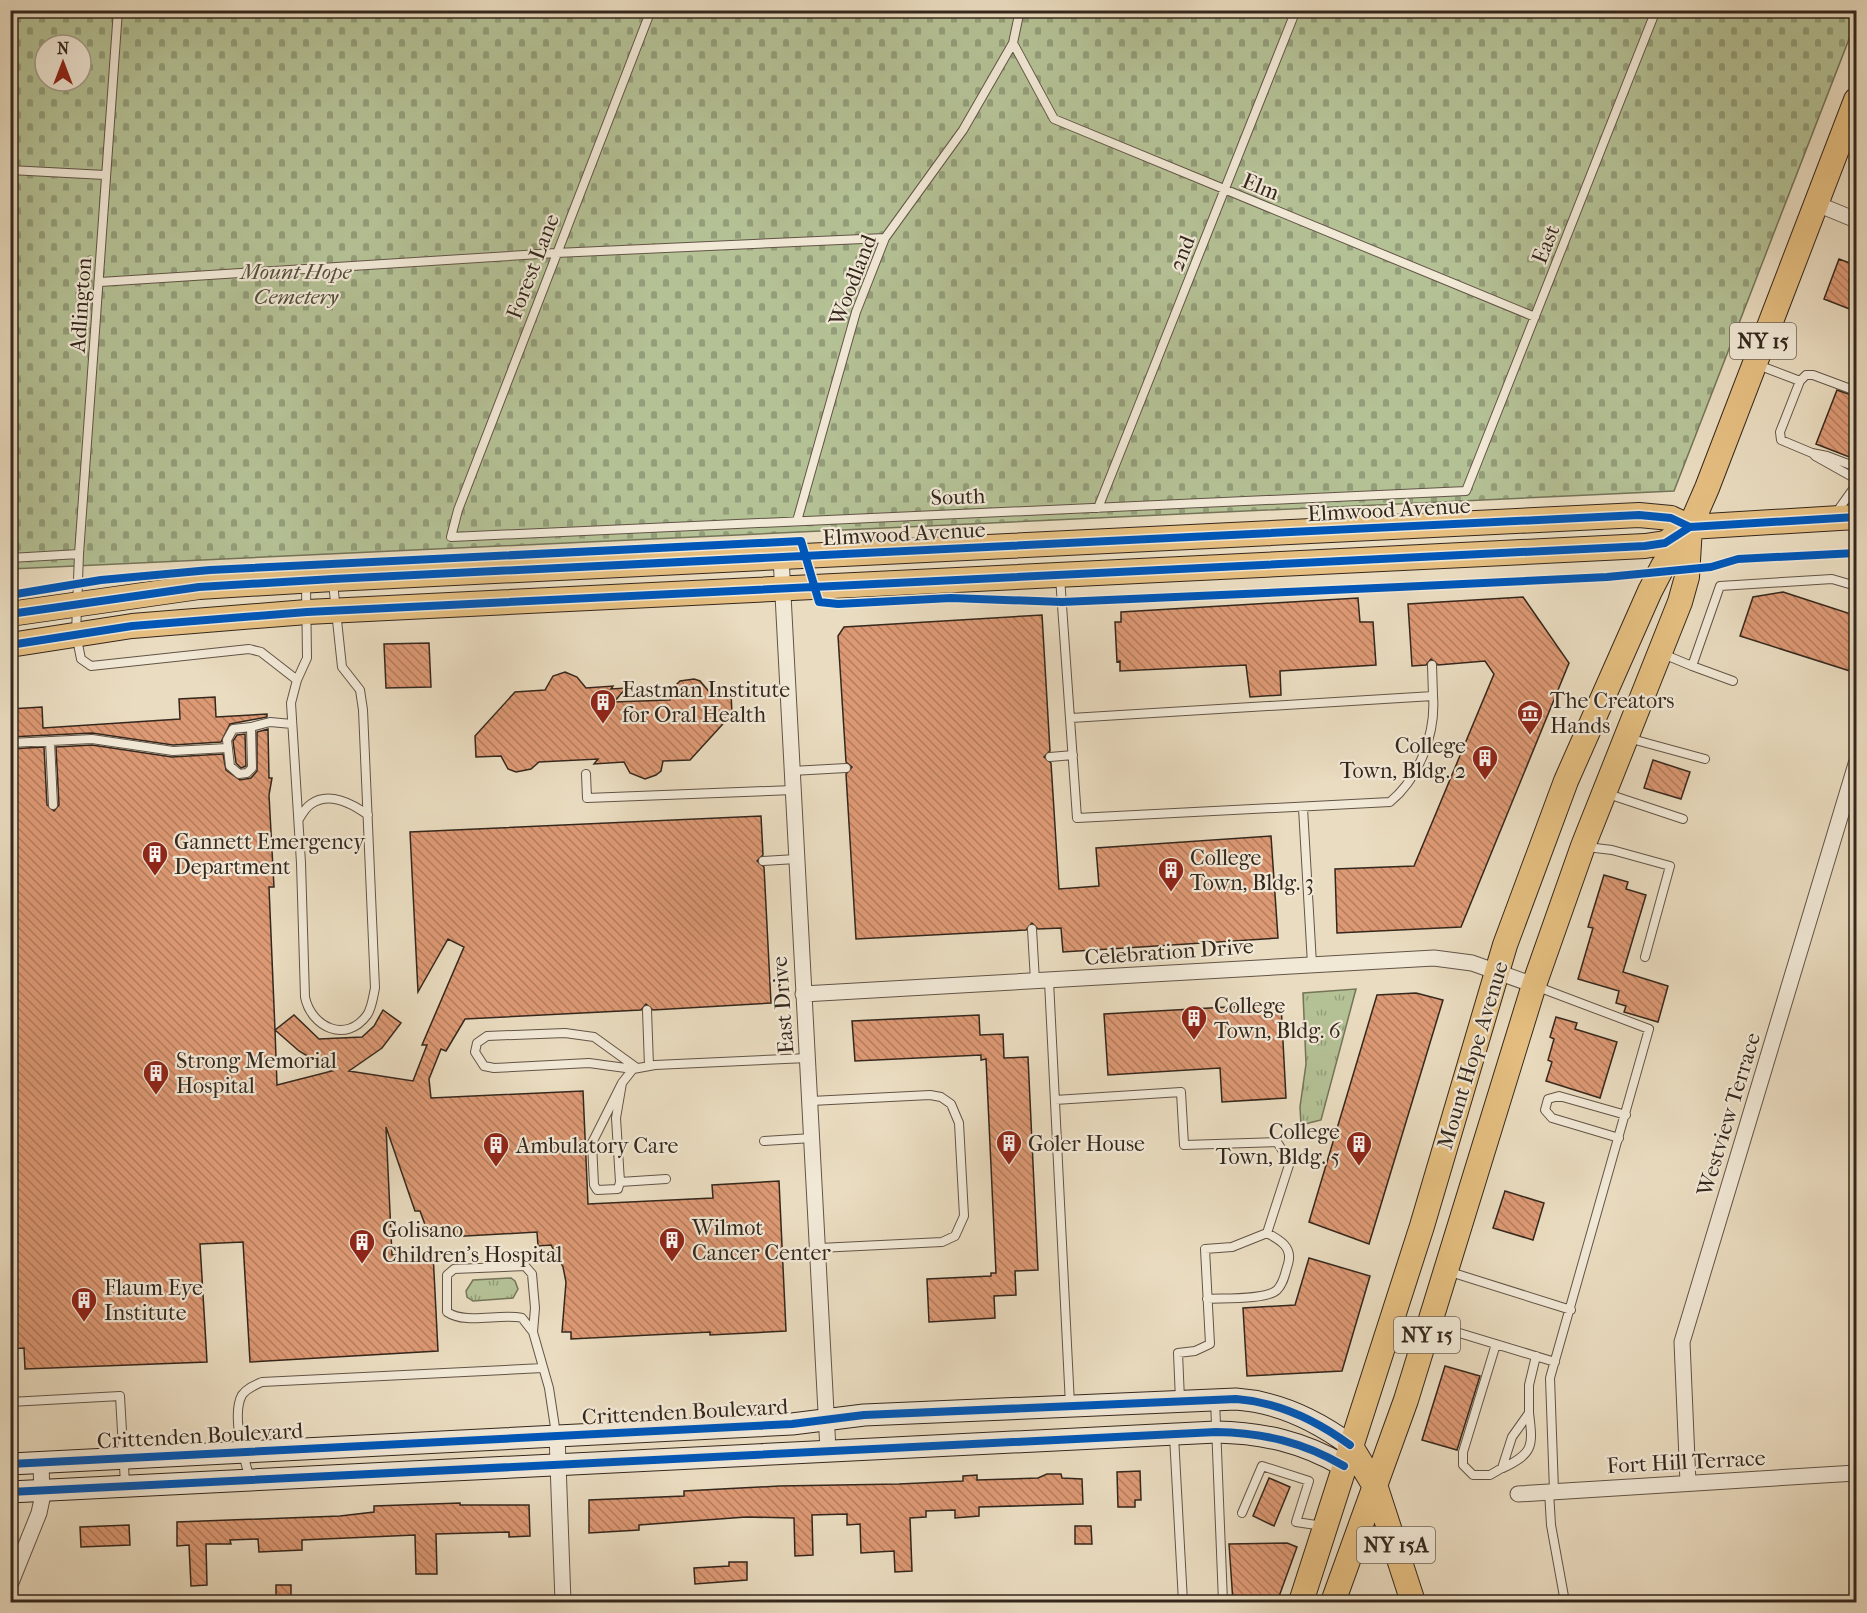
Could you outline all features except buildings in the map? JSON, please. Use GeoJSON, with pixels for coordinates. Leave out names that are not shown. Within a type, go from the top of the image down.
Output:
{"type":"FeatureCollection","features":[{"type":"Feature","properties":{"kind":"main road","name":"Mount Hope Avenue"},"geometry":{"type":"LineString","coordinates":[[1301,1602],[1422,1226],[1496,971],[1571,770],[1654,581],[1690,527],[1857,100]]}},
{"type":"Feature","properties":{"kind":"main road","name":"Elmwood Avenue"},"geometry":{"type":"LineString","coordinates":[[10,614],[199,587],[306,580],[1639,515],[1671,518],[1690,527],[1857,517]]}},
{"type":"Feature","properties":{"kind":"main road","name":"Mount Hope Avenue"},"geometry":{"type":"LineString","coordinates":[[1333,1602],[1376,1488],[1430,1324],[1534,985],[1583,846],[1684,591],[1690,527]]}},
{"type":"Feature","properties":{"kind":"main road","name":"Elmwood Avenue"},"geometry":{"type":"LineString","coordinates":[[10,645],[76,634],[198,619],[335,610],[1645,546],[1665,543],[1690,527]]}},
{"type":"Feature","properties":{"kind":"main road"},"geometry":{"type":"LineString","coordinates":[[1347,1455],[1376,1488]]}},
{"type":"Feature","properties":{"kind":"main road","name":"NY 15A"},"geometry":{"type":"LineString","coordinates":[[1376,1488],[1413,1602]]}},
{"type":"Feature","properties":{"kind":"street"},"geometry":{"type":"LineString","coordinates":[[1817,204],[1857,220]]}},
{"type":"Feature","properties":{"kind":"street","name":"East Drive"},"geometry":{"type":"LineString","coordinates":[[781,557],[828,1450]]}},
{"type":"Feature","properties":{"kind":"street","name":"Westview Terrace"},"geometry":{"type":"LineString","coordinates":[[1688,1483],[1682,1342],[1857,764]]}},
{"type":"Feature","properties":{"kind":"street","name":"Celebration Drive"},"geometry":{"type":"LineString","coordinates":[[803,994],[1434,958],[1472,963],[1534,985]]}},
{"type":"Feature","properties":{"kind":"street","name":"Crittenden Boulevard"},"geometry":{"type":"LineString","coordinates":[[10,1464],[792,1424],[864,1415],[1236,1399],[1272,1403],[1315,1422],[1347,1455]]}},
{"type":"Feature","properties":{"kind":"street"},"geometry":{"type":"LineString","coordinates":[[1070,1406],[1071,1439]]}},
{"type":"Feature","properties":{"kind":"street","name":"Crittenden Boulevard"},"geometry":{"type":"LineString","coordinates":[[10,1492],[1216,1432],[1277,1437],[1311,1448],[1347,1455]]}},
{"type":"Feature","properties":{"kind":"street"},"geometry":{"type":"LineString","coordinates":[[556,1436],[563,1602]]}},
{"type":"Feature","properties":{"kind":"street"},"geometry":{"type":"LineString","coordinates":[[10,1585],[39,1513],[42,1490],[41,1462]]}},
{"type":"Feature","properties":{"kind":"street","name":"Fort Hill Terrace"},"geometry":{"type":"LineString","coordinates":[[1518,1494],[1857,1473]]}},
{"type":"Feature","properties":{"kind":"lane","name":"Adlington"},"geometry":{"type":"LineString","coordinates":[[118,10],[79,554],[76,634],[81,659],[92,666],[249,649],[261,652],[297,680]]}},
{"type":"Feature","properties":{"kind":"lane","name":"Forest Lane"},"geometry":{"type":"LineString","coordinates":[[451,537],[458,510],[651,10]]}},
{"type":"Feature","properties":{"kind":"lane","name":"Woodland"},"geometry":{"type":"LineString","coordinates":[[798,521],[856,312],[885,238],[963,130],[1012,43],[1020,10]]}},
{"type":"Feature","properties":{"kind":"lane","name":"2nd"},"geometry":{"type":"LineString","coordinates":[[1098,508],[1296,10]]}},
{"type":"Feature","properties":{"kind":"lane","name":"East"},"geometry":{"type":"LineString","coordinates":[[1466,491],[1656,10]]}},
{"type":"Feature","properties":{"kind":"lane","name":"Elm"},"geometry":{"type":"LineString","coordinates":[[1012,43],[1053,118],[1535,317]]}},
{"type":"Feature","properties":{"kind":"lane"},"geometry":{"type":"LineString","coordinates":[[10,170],[105,175]]}},
{"type":"Feature","properties":{"kind":"lane"},"geometry":{"type":"LineString","coordinates":[[100,282],[556,253],[885,238]]}},
{"type":"Feature","properties":{"kind":"lane"},"geometry":{"type":"LineString","coordinates":[[1754,364],[1800,381]]}},
{"type":"Feature","properties":{"kind":"lane"},"geometry":{"type":"LineString","coordinates":[[1857,391],[1813,375],[1806,375],[1800,381],[1780,432],[1781,440],[1787,444],[1857,467]]}},
{"type":"Feature","properties":{"kind":"lane"},"geometry":{"type":"LineString","coordinates":[[1812,453],[1857,479]]}},
{"type":"Feature","properties":{"kind":"lane"},"geometry":{"type":"LineString","coordinates":[[1832,518],[1857,485]]}},
{"type":"Feature","properties":{"kind":"lane","name":"South"},"geometry":{"type":"LineString","coordinates":[[451,537],[1466,491]]}},
{"type":"Feature","properties":{"kind":"lane"},"geometry":{"type":"LineString","coordinates":[[10,558],[79,554]]}},
{"type":"Feature","properties":{"kind":"lane"},"geometry":{"type":"LineString","coordinates":[[1060,576],[1077,818],[1390,802],[1404,790],[1412,779],[1432,726],[1432,665]]}},
{"type":"Feature","properties":{"kind":"lane"},"geometry":{"type":"LineString","coordinates":[[306,580],[307,658],[297,680],[291,703],[305,997],[308,1010],[320,1025],[338,1029],[352,1028],[361,1023],[369,1013],[375,988],[363,710],[360,690],[342,667],[333,579]]}},
{"type":"Feature","properties":{"kind":"lane"},"geometry":{"type":"LineString","coordinates":[[1692,666],[1720,586],[1832,579],[1857,586]]}},
{"type":"Feature","properties":{"kind":"lane"},"geometry":{"type":"LineString","coordinates":[[1660,653],[1733,681]]}},
{"type":"Feature","properties":{"kind":"lane"},"geometry":{"type":"LineString","coordinates":[[1071,718],[1433,696]]}},
{"type":"Feature","properties":{"kind":"lane"},"geometry":{"type":"LineString","coordinates":[[251,726],[253,762],[247,773],[239,774],[230,766],[227,748],[227,740],[233,729],[270,722],[292,724]]}},
{"type":"Feature","properties":{"kind":"lane"},"geometry":{"type":"LineString","coordinates":[[1627,738],[1705,759]]}},
{"type":"Feature","properties":{"kind":"lane"},"geometry":{"type":"LineString","coordinates":[[10,743],[103,740],[173,751],[227,748]]}},
{"type":"Feature","properties":{"kind":"lane"},"geometry":{"type":"LineString","coordinates":[[50,741],[53,805]]}},
{"type":"Feature","properties":{"kind":"lane"},"geometry":{"type":"LineString","coordinates":[[1050,757],[1073,755]]}},
{"type":"Feature","properties":{"kind":"lane"},"geometry":{"type":"LineString","coordinates":[[792,771],[846,768]]}},
{"type":"Feature","properties":{"kind":"lane"},"geometry":{"type":"LineString","coordinates":[[586,774],[587,798],[793,790]]}},
{"type":"Feature","properties":{"kind":"lane"},"geometry":{"type":"LineString","coordinates":[[1604,793],[1683,819]]}},
{"type":"Feature","properties":{"kind":"lane"},"geometry":{"type":"LineString","coordinates":[[298,819],[311,803],[330,799],[351,802],[368,815]]}},
{"type":"Feature","properties":{"kind":"lane"},"geometry":{"type":"LineString","coordinates":[[1303,808],[1312,964]]}},
{"type":"Feature","properties":{"kind":"lane"},"geometry":{"type":"LineString","coordinates":[[1583,846],[1612,850],[1670,866],[1645,957]]}},
{"type":"Feature","properties":{"kind":"lane"},"geometry":{"type":"LineString","coordinates":[[763,861],[796,859]]}},
{"type":"Feature","properties":{"kind":"lane"},"geometry":{"type":"LineString","coordinates":[[1032,929],[1042,981],[1055,1100],[1070,1406]]}},
{"type":"Feature","properties":{"kind":"lane"},"geometry":{"type":"LineString","coordinates":[[1534,985],[1649,1029],[1555,1362],[1549,1393],[1551,1525],[1565,1599]]}},
{"type":"Feature","properties":{"kind":"lane"},"geometry":{"type":"LineString","coordinates":[[647,1010],[649,1066]]}},
{"type":"Feature","properties":{"kind":"lane"},"geometry":{"type":"LineString","coordinates":[[635,1069],[594,1037],[565,1033],[487,1036],[477,1043],[475,1052],[484,1066],[494,1068],[589,1063],[635,1069],[649,1066],[808,1058]]}},
{"type":"Feature","properties":{"kind":"lane"},"geometry":{"type":"LineString","coordinates":[[622,1083],[616,1118],[620,1182],[618,1189],[597,1190],[594,1185],[592,1143],[622,1083],[635,1069]]}},
{"type":"Feature","properties":{"kind":"lane"},"geometry":{"type":"LineString","coordinates":[[1055,1100],[1181,1092],[1184,1145],[1277,1142],[1290,1162],[1267,1233]]}},
{"type":"Feature","properties":{"kind":"lane"},"geometry":{"type":"LineString","coordinates":[[1619,1138],[1552,1118],[1545,1110],[1548,1099],[1559,1096],[1626,1115]]}},
{"type":"Feature","properties":{"kind":"lane"},"geometry":{"type":"LineString","coordinates":[[811,1101],[941,1097],[951,1104],[956,1112],[963,1206],[962,1226],[955,1236],[942,1242],[819,1248]]}},
{"type":"Feature","properties":{"kind":"lane"},"geometry":{"type":"LineString","coordinates":[[764,1141],[812,1138]]}},
{"type":"Feature","properties":{"kind":"lane"},"geometry":{"type":"LineString","coordinates":[[620,1182],[666,1179]]}},
{"type":"Feature","properties":{"kind":"lane"},"geometry":{"type":"LineString","coordinates":[[1180,1402],[1178,1353],[1195,1352],[1210,1344],[1205,1249],[1232,1247],[1267,1233]]}},
{"type":"Feature","properties":{"kind":"lane"},"geometry":{"type":"LineString","coordinates":[[1207,1299],[1266,1295],[1276,1291],[1283,1281],[1290,1257],[1287,1246],[1267,1233]]}},
{"type":"Feature","properties":{"kind":"lane"},"geometry":{"type":"LineString","coordinates":[[533,1332],[522,1318],[510,1315],[456,1318],[447,1311],[447,1275],[454,1269],[525,1266],[532,1274],[533,1332],[543,1368],[556,1436]]}},
{"type":"Feature","properties":{"kind":"lane"},"geometry":{"type":"LineString","coordinates":[[1446,1271],[1571,1310]]}},
{"type":"Feature","properties":{"kind":"lane"},"geometry":{"type":"LineString","coordinates":[[1430,1324],[1555,1362]]}},
{"type":"Feature","properties":{"kind":"lane"},"geometry":{"type":"LineString","coordinates":[[1496,1344],[1462,1457],[1467,1471],[1473,1475],[1490,1475],[1518,1461],[1529,1450],[1532,1437],[1529,1385],[1536,1356]]}},
{"type":"Feature","properties":{"kind":"lane"},"geometry":{"type":"LineString","coordinates":[[250,1479],[241,1451],[239,1408],[242,1395],[250,1387],[262,1382],[543,1368]]}},
{"type":"Feature","properties":{"kind":"lane"},"geometry":{"type":"LineString","coordinates":[[10,1402],[120,1396],[125,1485]]}},
{"type":"Feature","properties":{"kind":"lane"},"geometry":{"type":"LineString","coordinates":[[1215,1400],[1223,1602]]}},
{"type":"Feature","properties":{"kind":"lane"},"geometry":{"type":"LineString","coordinates":[[1502,1468],[1512,1437],[1529,1413]]}},
{"type":"Feature","properties":{"kind":"lane"},"geometry":{"type":"LineString","coordinates":[[1174,1434],[1183,1602]]}},
{"type":"Feature","properties":{"kind":"lane"},"geometry":{"type":"LineString","coordinates":[[1242,1513],[1262,1466],[1309,1480],[1296,1522],[1324,1527]]}},
{"type":"Feature","properties":{"kind":"green space","name":"Mount Hope Cemetery"},"geometry":{"type":"Polygon","coordinates":[[[1856,10],[1856,21],[1674,491],[11,569],[10,11],[1856,10]]]}},
{"type":"Feature","properties":{"kind":"green space"},"geometry":{"type":"Polygon","coordinates":[[[1356,989],[1321,1120],[1301,1125],[1300,1107],[1306,1064],[1303,993],[1356,989]]]}},
{"type":"Feature","properties":{"kind":"green space"},"geometry":{"type":"Polygon","coordinates":[[[511,1278],[518,1289],[513,1298],[473,1301],[467,1297],[466,1291],[473,1280],[511,1278]]]}},
{"type":"Feature","properties":{"kind":"cycle path"},"geometry":{"type":"LineString","coordinates":[[10,614],[199,587],[333,579],[1639,515],[1671,518],[1690,527]]}},
{"type":"Feature","properties":{"kind":"cycle path"},"geometry":{"type":"LineString","coordinates":[[10,645],[132,626],[307,612],[1645,546],[1665,543],[1690,527],[1856,517]]}},
{"type":"Feature","properties":{"kind":"cycle path"},"geometry":{"type":"LineString","coordinates":[[10,595],[101,580],[210,570],[801,541],[819,602],[838,604],[951,598],[1062,602],[1607,577],[1711,567],[1738,559],[1856,553]]}},
{"type":"Feature","properties":{"kind":"cycle path"},"geometry":{"type":"LineString","coordinates":[[10,1464],[792,1424],[864,1415],[1236,1399],[1282,1408],[1310,1420],[1350,1445]]}},
{"type":"Feature","properties":{"kind":"cycle path"},"geometry":{"type":"LineString","coordinates":[[10,1492],[1216,1432],[1250,1434],[1283,1440],[1344,1466]]}},
{"type":"Feature","properties":{"kind":"place","name":"Eastman Institute for Oral Health"},"geometry":{"type":"Point","coordinates":[603,725]}},
{"type":"Feature","properties":{"kind":"place","name":"The Creators Hands"},"geometry":{"type":"Point","coordinates":[1530,736]}},
{"type":"Feature","properties":{"kind":"place","name":"College Town, Bldg. 2"},"geometry":{"type":"Point","coordinates":[1485,781]}},
{"type":"Feature","properties":{"kind":"place","name":"Gannett Emergency Department"},"geometry":{"type":"Point","coordinates":[155,877]}},
{"type":"Feature","properties":{"kind":"place","name":"College Town, Bldg. 3"},"geometry":{"type":"Point","coordinates":[1171,893]}},
{"type":"Feature","properties":{"kind":"place","name":"College Town, Bldg. 6"},"geometry":{"type":"Point","coordinates":[1194,1041]}},
{"type":"Feature","properties":{"kind":"place","name":"Strong Memorial Hospital"},"geometry":{"type":"Point","coordinates":[156,1096]}},
{"type":"Feature","properties":{"kind":"place","name":"Goler House"},"geometry":{"type":"Point","coordinates":[1009,1166]}},
{"type":"Feature","properties":{"kind":"place","name":"College Town, Bldg. 5"},"geometry":{"type":"Point","coordinates":[1359,1167]}},
{"type":"Feature","properties":{"kind":"place","name":"Ambulatory Care"},"geometry":{"type":"Point","coordinates":[496,1168]}},
{"type":"Feature","properties":{"kind":"place","name":"Wilmot Cancer Center"},"geometry":{"type":"Point","coordinates":[672,1263]}},
{"type":"Feature","properties":{"kind":"place","name":"Golisano Children's Hospital"},"geometry":{"type":"Point","coordinates":[362,1265]}},
{"type":"Feature","properties":{"kind":"place","name":"Flaum Eye Institute"},"geometry":{"type":"Point","coordinates":[84,1323]}}]}
